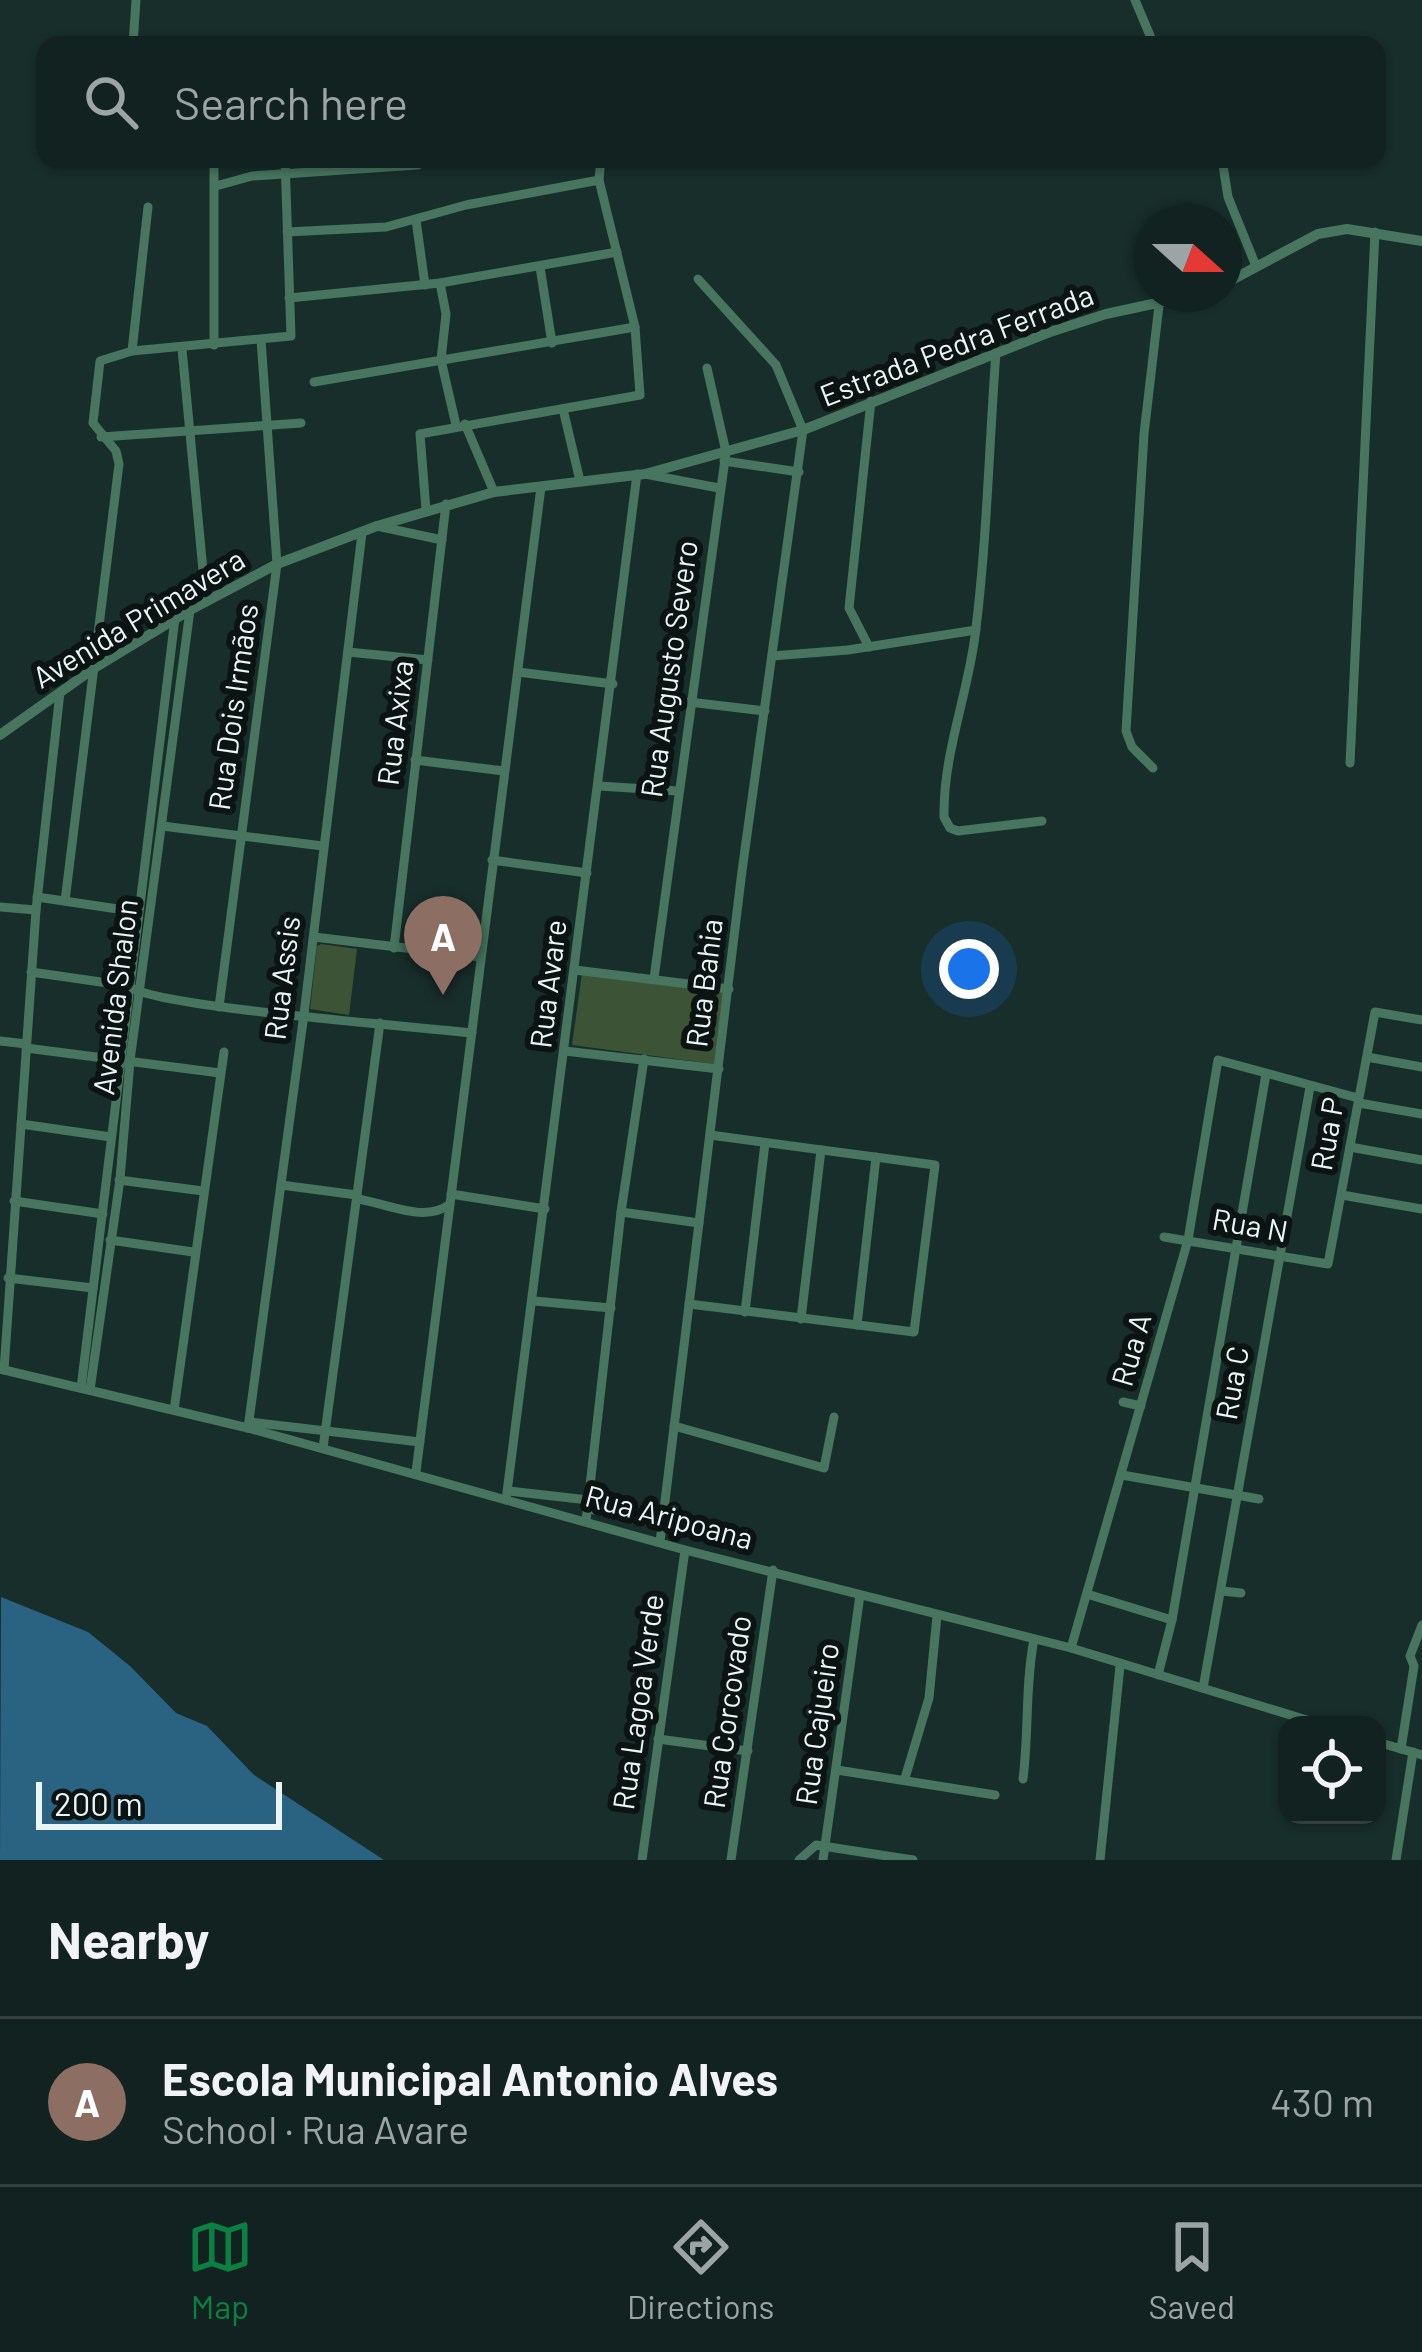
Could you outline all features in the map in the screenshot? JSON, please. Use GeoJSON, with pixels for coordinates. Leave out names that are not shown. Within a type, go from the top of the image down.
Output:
{"type":"FeatureCollection","features":[{"type":"Feature","properties":{"kind":"street"},"geometry":{"type":"LineString","coordinates":[[134,36],[136,0]]}},
{"type":"Feature","properties":{"kind":"street"},"geometry":{"type":"LineString","coordinates":[[1135,0],[1150,36]]}},
{"type":"Feature","properties":{"kind":"street"},"geometry":{"type":"LineString","coordinates":[[214,345],[215,168]]}},
{"type":"Feature","properties":{"kind":"street"},"geometry":{"type":"LineString","coordinates":[[65,901],[118,464],[116,451],[101,437],[93,418],[101,358],[292,335],[285,168]]}},
{"type":"Feature","properties":{"kind":"street"},"geometry":{"type":"LineString","coordinates":[[216,186],[252,176],[378,168]]}},
{"type":"Feature","properties":{"kind":"street"},"geometry":{"type":"LineString","coordinates":[[426,510],[419,435],[640,395],[635,327],[599,180],[600,168]]}},
{"type":"Feature","properties":{"kind":"street"},"geometry":{"type":"LineString","coordinates":[[1223,168],[1228,197],[1256,266]]}},
{"type":"Feature","properties":{"kind":"street"},"geometry":{"type":"LineString","coordinates":[[286,232],[380,228],[466,205],[599,180]]}},
{"type":"Feature","properties":{"kind":"street"},"geometry":{"type":"LineString","coordinates":[[132,351],[148,207]]}},
{"type":"Feature","properties":{"kind":"street"},"geometry":{"type":"LineString","coordinates":[[416,220],[425,285]]}},
{"type":"Feature","properties":{"kind":"street"},"geometry":{"type":"LineString","coordinates":[[1242,274],[1318,235],[1347,230],[1422,242]]}},
{"type":"Feature","properties":{"kind":"street"},"geometry":{"type":"LineString","coordinates":[[1350,763],[1375,232]]}},
{"type":"Feature","properties":{"kind":"street"},"geometry":{"type":"LineString","coordinates":[[289,298],[440,283],[617,252]]}},
{"type":"Feature","properties":{"kind":"street"},"geometry":{"type":"LineString","coordinates":[[540,267],[552,343]]}},
{"type":"Feature","properties":{"kind":"street"},"geometry":{"type":"LineString","coordinates":[[698,280],[776,364],[803,430]]}},
{"type":"Feature","properties":{"kind":"street"},"geometry":{"type":"LineString","coordinates":[[440,283],[446,314],[441,361],[461,425],[494,492]]}},
{"type":"Feature","properties":{"kind":"street","name":"Estrada Pedra Ferrada"},"geometry":{"type":"LineString","coordinates":[[725,456],[803,430],[995,352],[1134,309]]}},
{"type":"Feature","properties":{"kind":"street"},"geometry":{"type":"LineString","coordinates":[[1154,768],[1132,747],[1126,731],[1144,434],[1158,312]]}},
{"type":"Feature","properties":{"kind":"street"},"geometry":{"type":"LineString","coordinates":[[314,382],[635,327]]}},
{"type":"Feature","properties":{"kind":"street","name":"Rua Dois Irmãos"},"geometry":{"type":"LineString","coordinates":[[219,1007],[277,564],[261,340]]}},
{"type":"Feature","properties":{"kind":"street"},"geometry":{"type":"LineString","coordinates":[[182,349],[206,602]]}},
{"type":"Feature","properties":{"kind":"street"},"geometry":{"type":"LineString","coordinates":[[995,352],[976,630],[967,690],[953,736],[944,808],[947,825],[962,832],[1042,821]]}},
{"type":"Feature","properties":{"kind":"street","name":"Rua Augusto Severo"},"geometry":{"type":"LineString","coordinates":[[654,978],[725,456],[707,368]]}},
{"type":"Feature","properties":{"kind":"street"},"geometry":{"type":"LineString","coordinates":[[869,647],[849,608],[871,401]]}},
{"type":"Feature","properties":{"kind":"street"},"geometry":{"type":"LineString","coordinates":[[563,409],[580,482]]}},
{"type":"Feature","properties":{"kind":"street"},"geometry":{"type":"LineString","coordinates":[[101,437],[301,422]]}},
{"type":"Feature","properties":{"kind":"street","name":"Rua Bahia"},"geometry":{"type":"LineString","coordinates":[[660,1542],[803,430]]}},
{"type":"Feature","properties":{"kind":"street"},"geometry":{"type":"LineString","coordinates":[[725,456],[800,472]]}},
{"type":"Feature","properties":{"kind":"street","name":"Avenida Primavera"},"geometry":{"type":"LineString","coordinates":[[0,735],[175,618],[277,564],[377,526],[494,492],[641,474],[725,456]]}},
{"type":"Feature","properties":{"kind":"street"},"geometry":{"type":"LineString","coordinates":[[641,474],[719,488]]}},
{"type":"Feature","properties":{"kind":"street","name":"Rua Avare"},"geometry":{"type":"LineString","coordinates":[[507,1495],[641,474]]}},
{"type":"Feature","properties":{"kind":"street"},"geometry":{"type":"LineString","coordinates":[[416,1472],[541,487]]}},
{"type":"Feature","properties":{"kind":"street","name":"Rua Axixa"},"geometry":{"type":"LineString","coordinates":[[394,948],[446,504]]}},
{"type":"Feature","properties":{"kind":"street"},"geometry":{"type":"LineString","coordinates":[[377,526],[442,540]]}},
{"type":"Feature","properties":{"kind":"street","name":"Rua Assis"},"geometry":{"type":"LineString","coordinates":[[249,1425],[362,533]]}},
{"type":"Feature","properties":{"kind":"street","name":"Avenida Shalon"},"geometry":{"type":"LineString","coordinates":[[125,1060],[140,994],[153,852],[190,610]]}},
{"type":"Feature","properties":{"kind":"street","name":"Avenida Shalon"},"geometry":{"type":"LineString","coordinates":[[157,826],[175,618]]}},
{"type":"Feature","properties":{"kind":"street"},"geometry":{"type":"LineString","coordinates":[[772,656],[976,630]]}},
{"type":"Feature","properties":{"kind":"street"},"geometry":{"type":"LineString","coordinates":[[348,652],[428,660]]}},
{"type":"Feature","properties":{"kind":"street"},"geometry":{"type":"LineString","coordinates":[[518,672],[613,684]]}},
{"type":"Feature","properties":{"kind":"street"},"geometry":{"type":"LineString","coordinates":[[2,1369],[6,1226],[14,1201],[36,910],[60,692]]}},
{"type":"Feature","properties":{"kind":"street"},"geometry":{"type":"LineString","coordinates":[[689,702],[765,712]]}},
{"type":"Feature","properties":{"kind":"street"},"geometry":{"type":"LineString","coordinates":[[415,760],[504,771]]}},
{"type":"Feature","properties":{"kind":"street"},"geometry":{"type":"LineString","coordinates":[[599,786],[678,791]]}},
{"type":"Feature","properties":{"kind":"street"},"geometry":{"type":"LineString","coordinates":[[157,826],[323,845]]}},
{"type":"Feature","properties":{"kind":"street","name":"Avenida Shalon"},"geometry":{"type":"LineString","coordinates":[[86,1389],[114,1182],[138,912],[153,852]]}},
{"type":"Feature","properties":{"kind":"street"},"geometry":{"type":"LineString","coordinates":[[492,860],[587,873]]}},
{"type":"Feature","properties":{"kind":"street"},"geometry":{"type":"LineString","coordinates":[[38,897],[138,912]]}},
{"type":"Feature","properties":{"kind":"street"},"geometry":{"type":"LineString","coordinates":[[0,907],[36,910]]}},
{"type":"Feature","properties":{"kind":"street"},"geometry":{"type":"LineString","coordinates":[[314,937],[481,957]]}},
{"type":"Feature","properties":{"kind":"street"},"geometry":{"type":"LineString","coordinates":[[575,970],[729,988]]}},
{"type":"Feature","properties":{"kind":"street"},"geometry":{"type":"LineString","coordinates":[[31,972],[129,986],[140,994],[219,1007],[472,1033]]}},
{"type":"Feature","properties":{"kind":"street","name":"Rua P"},"geometry":{"type":"LineString","coordinates":[[1328,1264],[1375,1012],[1422,1020]]}},
{"type":"Feature","properties":{"kind":"street"},"geometry":{"type":"LineString","coordinates":[[322,1448],[380,1023]]}},
{"type":"Feature","properties":{"kind":"street"},"geometry":{"type":"LineString","coordinates":[[0,1041],[220,1073]]}},
{"type":"Feature","properties":{"kind":"street"},"geometry":{"type":"LineString","coordinates":[[566,1051],[719,1069]]}},
{"type":"Feature","properties":{"kind":"street"},"geometry":{"type":"LineString","coordinates":[[174,1410],[224,1052]]}},
{"type":"Feature","properties":{"kind":"street"},"geometry":{"type":"LineString","coordinates":[[1367,1057],[1422,1067]]}},
{"type":"Feature","properties":{"kind":"street"},"geometry":{"type":"LineString","coordinates":[[586,1521],[621,1212],[644,1059]]}},
{"type":"Feature","properties":{"kind":"street","name":"Rua A"},"geometry":{"type":"LineString","coordinates":[[1071,1648],[1188,1240],[1218,1060],[1266,1074]]}},
{"type":"Feature","properties":{"kind":"street"},"geometry":{"type":"LineString","coordinates":[[1158,1675],[1172,1620],[1266,1074],[1422,1114]]}},
{"type":"Feature","properties":{"kind":"street","name":"Rua C"},"geometry":{"type":"LineString","coordinates":[[1203,1688],[1310,1087]]}},
{"type":"Feature","properties":{"kind":"street","name":"Avenida Shalon"},"geometry":{"type":"LineString","coordinates":[[114,1182],[111,1137],[121,1098]]}},
{"type":"Feature","properties":{"kind":"street"},"geometry":{"type":"LineString","coordinates":[[21,1124],[111,1137]]}},
{"type":"Feature","properties":{"kind":"street"},"geometry":{"type":"LineString","coordinates":[[689,1304],[914,1332],[935,1165],[710,1136]]}},
{"type":"Feature","properties":{"kind":"street"},"geometry":{"type":"LineString","coordinates":[[745,1312],[765,1142]]}},
{"type":"Feature","properties":{"kind":"street"},"geometry":{"type":"LineString","coordinates":[[1351,1147],[1422,1160]]}},
{"type":"Feature","properties":{"kind":"street"},"geometry":{"type":"LineString","coordinates":[[801,1318],[821,1150]]}},
{"type":"Feature","properties":{"kind":"street"},"geometry":{"type":"LineString","coordinates":[[857,1325],[876,1157]]}},
{"type":"Feature","properties":{"kind":"street"},"geometry":{"type":"LineString","coordinates":[[114,1182],[203,1191]]}},
{"type":"Feature","properties":{"kind":"street"},"geometry":{"type":"LineString","coordinates":[[281,1185],[425,1214],[437,1213],[450,1199]]}},
{"type":"Feature","properties":{"kind":"street"},"geometry":{"type":"LineString","coordinates":[[1342,1195],[1422,1209]]}},
{"type":"Feature","properties":{"kind":"street"},"geometry":{"type":"LineString","coordinates":[[450,1199],[545,1209]]}},
{"type":"Feature","properties":{"kind":"street"},"geometry":{"type":"LineString","coordinates":[[14,1201],[106,1220]]}},
{"type":"Feature","properties":{"kind":"street"},"geometry":{"type":"LineString","coordinates":[[621,1212],[699,1223]]}},
{"type":"Feature","properties":{"kind":"street","name":"Avenida Shalon"},"geometry":{"type":"LineString","coordinates":[[86,1389],[93,1288],[110,1240],[106,1220]]}},
{"type":"Feature","properties":{"kind":"street","name":"Rua N"},"geometry":{"type":"LineString","coordinates":[[1164,1237],[1328,1264]]}},
{"type":"Feature","properties":{"kind":"street"},"geometry":{"type":"LineString","coordinates":[[110,1240],[193,1252]]}},
{"type":"Feature","properties":{"kind":"street"},"geometry":{"type":"LineString","coordinates":[[8,1278],[93,1288]]}},
{"type":"Feature","properties":{"kind":"street"},"geometry":{"type":"LineString","coordinates":[[533,1301],[611,1308]]}},
{"type":"Feature","properties":{"kind":"street","name":"Rua Aripoana"},"geometry":{"type":"LineString","coordinates":[[2,1369],[249,1425],[507,1495],[685,1550],[1071,1648],[1294,1716]]}},
{"type":"Feature","properties":{"kind":"street"},"geometry":{"type":"LineString","coordinates":[[1123,1402],[1141,1406]]}},
{"type":"Feature","properties":{"kind":"street"},"geometry":{"type":"LineString","coordinates":[[674,1426],[824,1468],[834,1418]]}},
{"type":"Feature","properties":{"kind":"street"},"geometry":{"type":"LineString","coordinates":[[249,1425],[326,1429],[420,1442]]}},
{"type":"Feature","properties":{"kind":"street"},"geometry":{"type":"LineString","coordinates":[[1122,1475],[1259,1499]]}},
{"type":"Feature","properties":{"kind":"street"},"geometry":{"type":"LineString","coordinates":[[507,1495],[588,1504],[663,1520]]}},
{"type":"Feature","properties":{"kind":"street","name":"Rua Lagoa Verde"},"geometry":{"type":"LineString","coordinates":[[641,1860],[685,1550]]}},
{"type":"Feature","properties":{"kind":"street","name":"Rua Corcovado"},"geometry":{"type":"LineString","coordinates":[[731,1860],[773,1570]]}},
{"type":"Feature","properties":{"kind":"street"},"geometry":{"type":"LineString","coordinates":[[1222,1591],[1240,1593]]}},
{"type":"Feature","properties":{"kind":"street"},"geometry":{"type":"LineString","coordinates":[[1087,1594],[1172,1620]]}},
{"type":"Feature","properties":{"kind":"street","name":"Rua Cajueiro"},"geometry":{"type":"LineString","coordinates":[[824,1860],[860,1595]]}},
{"type":"Feature","properties":{"kind":"street"},"geometry":{"type":"LineString","coordinates":[[905,1778],[929,1698],[937,1616]]}},
{"type":"Feature","properties":{"kind":"street"},"geometry":{"type":"LineString","coordinates":[[1401,1749],[1414,1666],[1409,1656],[1422,1625]]}},
{"type":"Feature","properties":{"kind":"street"},"geometry":{"type":"LineString","coordinates":[[1023,1779],[1034,1639]]}},
{"type":"Feature","properties":{"kind":"street"},"geometry":{"type":"LineString","coordinates":[[1100,1860],[1120,1666]]}},
{"type":"Feature","properties":{"kind":"street"},"geometry":{"type":"LineString","coordinates":[[658,1739],[748,1751]]}},
{"type":"Feature","properties":{"kind":"street"},"geometry":{"type":"LineString","coordinates":[[1386,1745],[1418,1753],[1396,1860]]}},
{"type":"Feature","properties":{"kind":"street"},"geometry":{"type":"LineString","coordinates":[[837,1770],[995,1795]]}},
{"type":"Feature","properties":{"kind":"street"},"geometry":{"type":"LineString","coordinates":[[799,1860],[811,1848],[826,1846],[914,1860]]}},
{"type":"Feature","properties":{"kind":"green space"},"geometry":{"type":"Polygon","coordinates":[[[317,946],[357,949],[349,1015],[310,1009],[317,946]]]}},
{"type":"Feature","properties":{"kind":"green space"},"geometry":{"type":"Polygon","coordinates":[[[582,973],[723,992],[714,1064],[572,1045],[582,973]]]}},
{"type":"Feature","properties":{"kind":"water"},"geometry":{"type":"Polygon","coordinates":[[[1,1597],[88,1632],[176,1713],[207,1726],[254,1775],[384,1860],[0,1860],[1,1597]]]}},
{"type":"Feature","properties":{"kind":"place","name":"Escola Municipal Antonio Alves"},"geometry":{"type":"Point","coordinates":[443,995]}}]}
